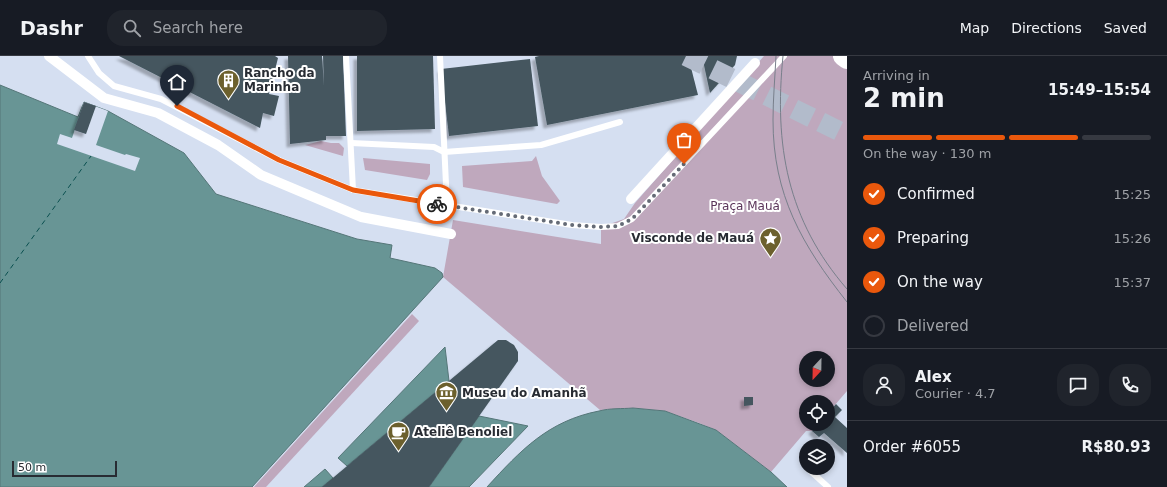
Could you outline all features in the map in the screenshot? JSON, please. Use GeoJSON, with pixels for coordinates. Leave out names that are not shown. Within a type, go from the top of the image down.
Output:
{"type":"FeatureCollection","features":[{"type":"Feature","properties":{"kind":"main road"},"geometry":{"type":"LineString","coordinates":[[843,56],[847,59]]}},
{"type":"Feature","properties":{"kind":"street"},"geometry":{"type":"LineString","coordinates":[[49,56],[104,98],[158,113],[218,145],[261,175],[361,217],[451,234]]}},
{"type":"Feature","properties":{"kind":"street"},"geometry":{"type":"LineString","coordinates":[[631,199],[755,62]]}},
{"type":"Feature","properties":{"kind":"lane"},"geometry":{"type":"LineString","coordinates":[[88,56],[99,73],[114,86],[172,104],[279,160],[353,190],[572,225],[601,227],[618,226],[632,219],[784,56]]}},
{"type":"Feature","properties":{"kind":"lane"},"geometry":{"type":"LineString","coordinates":[[346,56],[352,143],[353,190]]}},
{"type":"Feature","properties":{"kind":"lane"},"geometry":{"type":"LineString","coordinates":[[440,56],[447,206]]}},
{"type":"Feature","properties":{"kind":"lane"},"geometry":{"type":"LineString","coordinates":[[352,143],[434,147],[444,152],[541,145],[620,122]]}},
{"type":"Feature","properties":{"kind":"lane"},"geometry":{"type":"LineString","coordinates":[[815,475],[828,487]]}},
{"type":"Feature","properties":{"kind":"green space","name":"Praça Mauá"},"geometry":{"type":"Polygon","coordinates":[[[764,56],[837,56],[847,65],[847,391],[835,405],[835,395],[799,395],[799,431],[806,431],[771,472],[716,430],[699,423],[665,411],[633,408],[600,410],[443,277],[453,220],[601,244],[601,227],[624,219],[635,203],[764,56]]]}},
{"type":"Feature","properties":{"kind":"green space"},"geometry":{"type":"Polygon","coordinates":[[[321,141],[339,143],[344,148],[343,156],[305,145],[321,141]]]}},
{"type":"Feature","properties":{"kind":"green space"},"geometry":{"type":"Polygon","coordinates":[[[536,156],[542,176],[560,201],[557,204],[463,187],[462,166],[532,161],[536,156]]]}},
{"type":"Feature","properties":{"kind":"green space"},"geometry":{"type":"Polygon","coordinates":[[[363,158],[430,164],[430,174],[427,180],[365,170],[363,158]]]}},
{"type":"Feature","properties":{"kind":"green space"},"geometry":{"type":"Polygon","coordinates":[[[412,314],[419,321],[266,487],[254,487],[412,314]]]}},
{"type":"Feature","properties":{"kind":"shaded area"},"geometry":{"type":"Polygon","coordinates":[[[0,85],[78,117],[84,102],[108,111],[184,153],[216,194],[357,239],[392,245],[390,258],[435,268],[442,273],[443,277],[252,487],[0,487],[0,85]]]}},
{"type":"Feature","properties":{"kind":"shaded area"},"geometry":{"type":"Polygon","coordinates":[[[445,347],[449,381],[347,466],[338,458],[445,347]]]}},
{"type":"Feature","properties":{"kind":"shaded area"},"geometry":{"type":"Polygon","coordinates":[[[633,408],[665,411],[716,430],[771,472],[787,487],[487,487],[524,449],[550,430],[565,422],[599,411],[607,409],[633,408]]]}},
{"type":"Feature","properties":{"kind":"shaded area"},"geometry":{"type":"Polygon","coordinates":[[[479,416],[528,426],[469,487],[429,487],[479,416]]]}},
{"type":"Feature","properties":{"kind":"shaded area"},"geometry":{"type":"Polygon","coordinates":[[[325,469],[333,478],[322,487],[304,487],[325,469]]]}},
{"type":"Feature","properties":{"kind":"pier"},"geometry":{"type":"Polygon","coordinates":[[[84,102],[108,111],[96,145],[125,155],[140,158],[135,171],[57,144],[60,134],[72,138],[84,102]]]}},
{"type":"Feature","properties":{"kind":"building","name":"Rancho da Marinha"},"geometry":{"type":"Polygon","coordinates":[[[119,56],[275,56],[278,58],[269,94],[279,96],[274,116],[263,113],[260,128],[119,56]]]}},
{"type":"Feature","properties":{"kind":"building"},"geometry":{"type":"Polygon","coordinates":[[[288,56],[322,56],[324,86],[323,56],[343,56],[346,136],[326,136],[326,140],[290,144],[288,56]]]}},
{"type":"Feature","properties":{"kind":"building"},"geometry":{"type":"Polygon","coordinates":[[[357,56],[433,56],[435,129],[357,131],[357,56]]]}},
{"type":"Feature","properties":{"kind":"building"},"geometry":{"type":"Polygon","coordinates":[[[688,56],[698,95],[547,125],[535,57],[688,56]]]}},
{"type":"Feature","properties":{"kind":"building"},"geometry":{"type":"Polygon","coordinates":[[[702,56],[737,56],[735,65],[710,93],[702,56]]]}},
{"type":"Feature","properties":{"kind":"building"},"geometry":{"type":"Polygon","coordinates":[[[530,59],[538,126],[449,136],[441,69],[530,59]]]}},
{"type":"Feature","properties":{"kind":"building"},"geometry":{"type":"Polygon","coordinates":[[[84,102],[96,106],[86,134],[74,130],[84,102]]]}},
{"type":"Feature","properties":{"kind":"building","name":"Museu do Amanhã"},"geometry":{"type":"Polygon","coordinates":[[[498,340],[506,340],[514,345],[518,352],[518,361],[429,487],[322,487],[498,340]]]}},
{"type":"Feature","properties":{"kind":"building"},"geometry":{"type":"Polygon","coordinates":[[[744,397],[753,397],[753,405],[744,406],[744,397]]]}},
{"type":"Feature","properties":{"kind":"building"},"geometry":{"type":"Polygon","coordinates":[[[836,404],[842,410],[835,417],[836,404]]]}},
{"type":"Feature","properties":{"kind":"building"},"geometry":{"type":"Polygon","coordinates":[[[835,417],[847,428],[847,453],[835,443],[835,439],[831,439],[824,433],[819,437],[812,431],[835,431],[835,417]]]}},
{"type":"Feature","properties":{"kind":"ferry route"},"geometry":{"type":"LineString","coordinates":[[0,283],[91,156]]}},
{"type":"Feature","properties":{"kind":"tunnel"},"geometry":{"type":"LineString","coordinates":[[686,56],[847,135]]}},
{"type":"Feature","properties":{"kind":"tram line"},"geometry":{"type":"LineString","coordinates":[[776,56],[773,120],[774,147],[778,172],[793,218],[804,239],[816,260],[847,302]]}},
{"type":"Feature","properties":{"kind":"tram line"},"geometry":{"type":"LineString","coordinates":[[783,56],[781,120],[783,151],[789,180],[798,208],[810,236],[827,263],[847,289]]}},
{"type":"Feature","properties":{"kind":"way so far"},"geometry":{"type":"LineString","coordinates":[[437,204],[572,225],[601,227],[618,226],[632,219],[684,164]]}},
{"type":"Feature","properties":{"kind":"place","name":"Rancho da Marinha"},"geometry":{"type":"Point","coordinates":[228,100]}},
{"type":"Feature","properties":{"kind":"place","name":"Visconde de Mauá"},"geometry":{"type":"Point","coordinates":[770,258]}},
{"type":"Feature","properties":{"kind":"place","name":"Museu do Amanhã"},"geometry":{"type":"Point","coordinates":[446,412]}},
{"type":"Feature","properties":{"kind":"place","name":"Ateliê Benoliel"},"geometry":{"type":"Point","coordinates":[399,452]}},
{"type":"Feature","properties":{"kind":"route"},"geometry":{"type":"LineString","coordinates":[[177,106],[279,160],[353,190],[437,204]]}}]}
